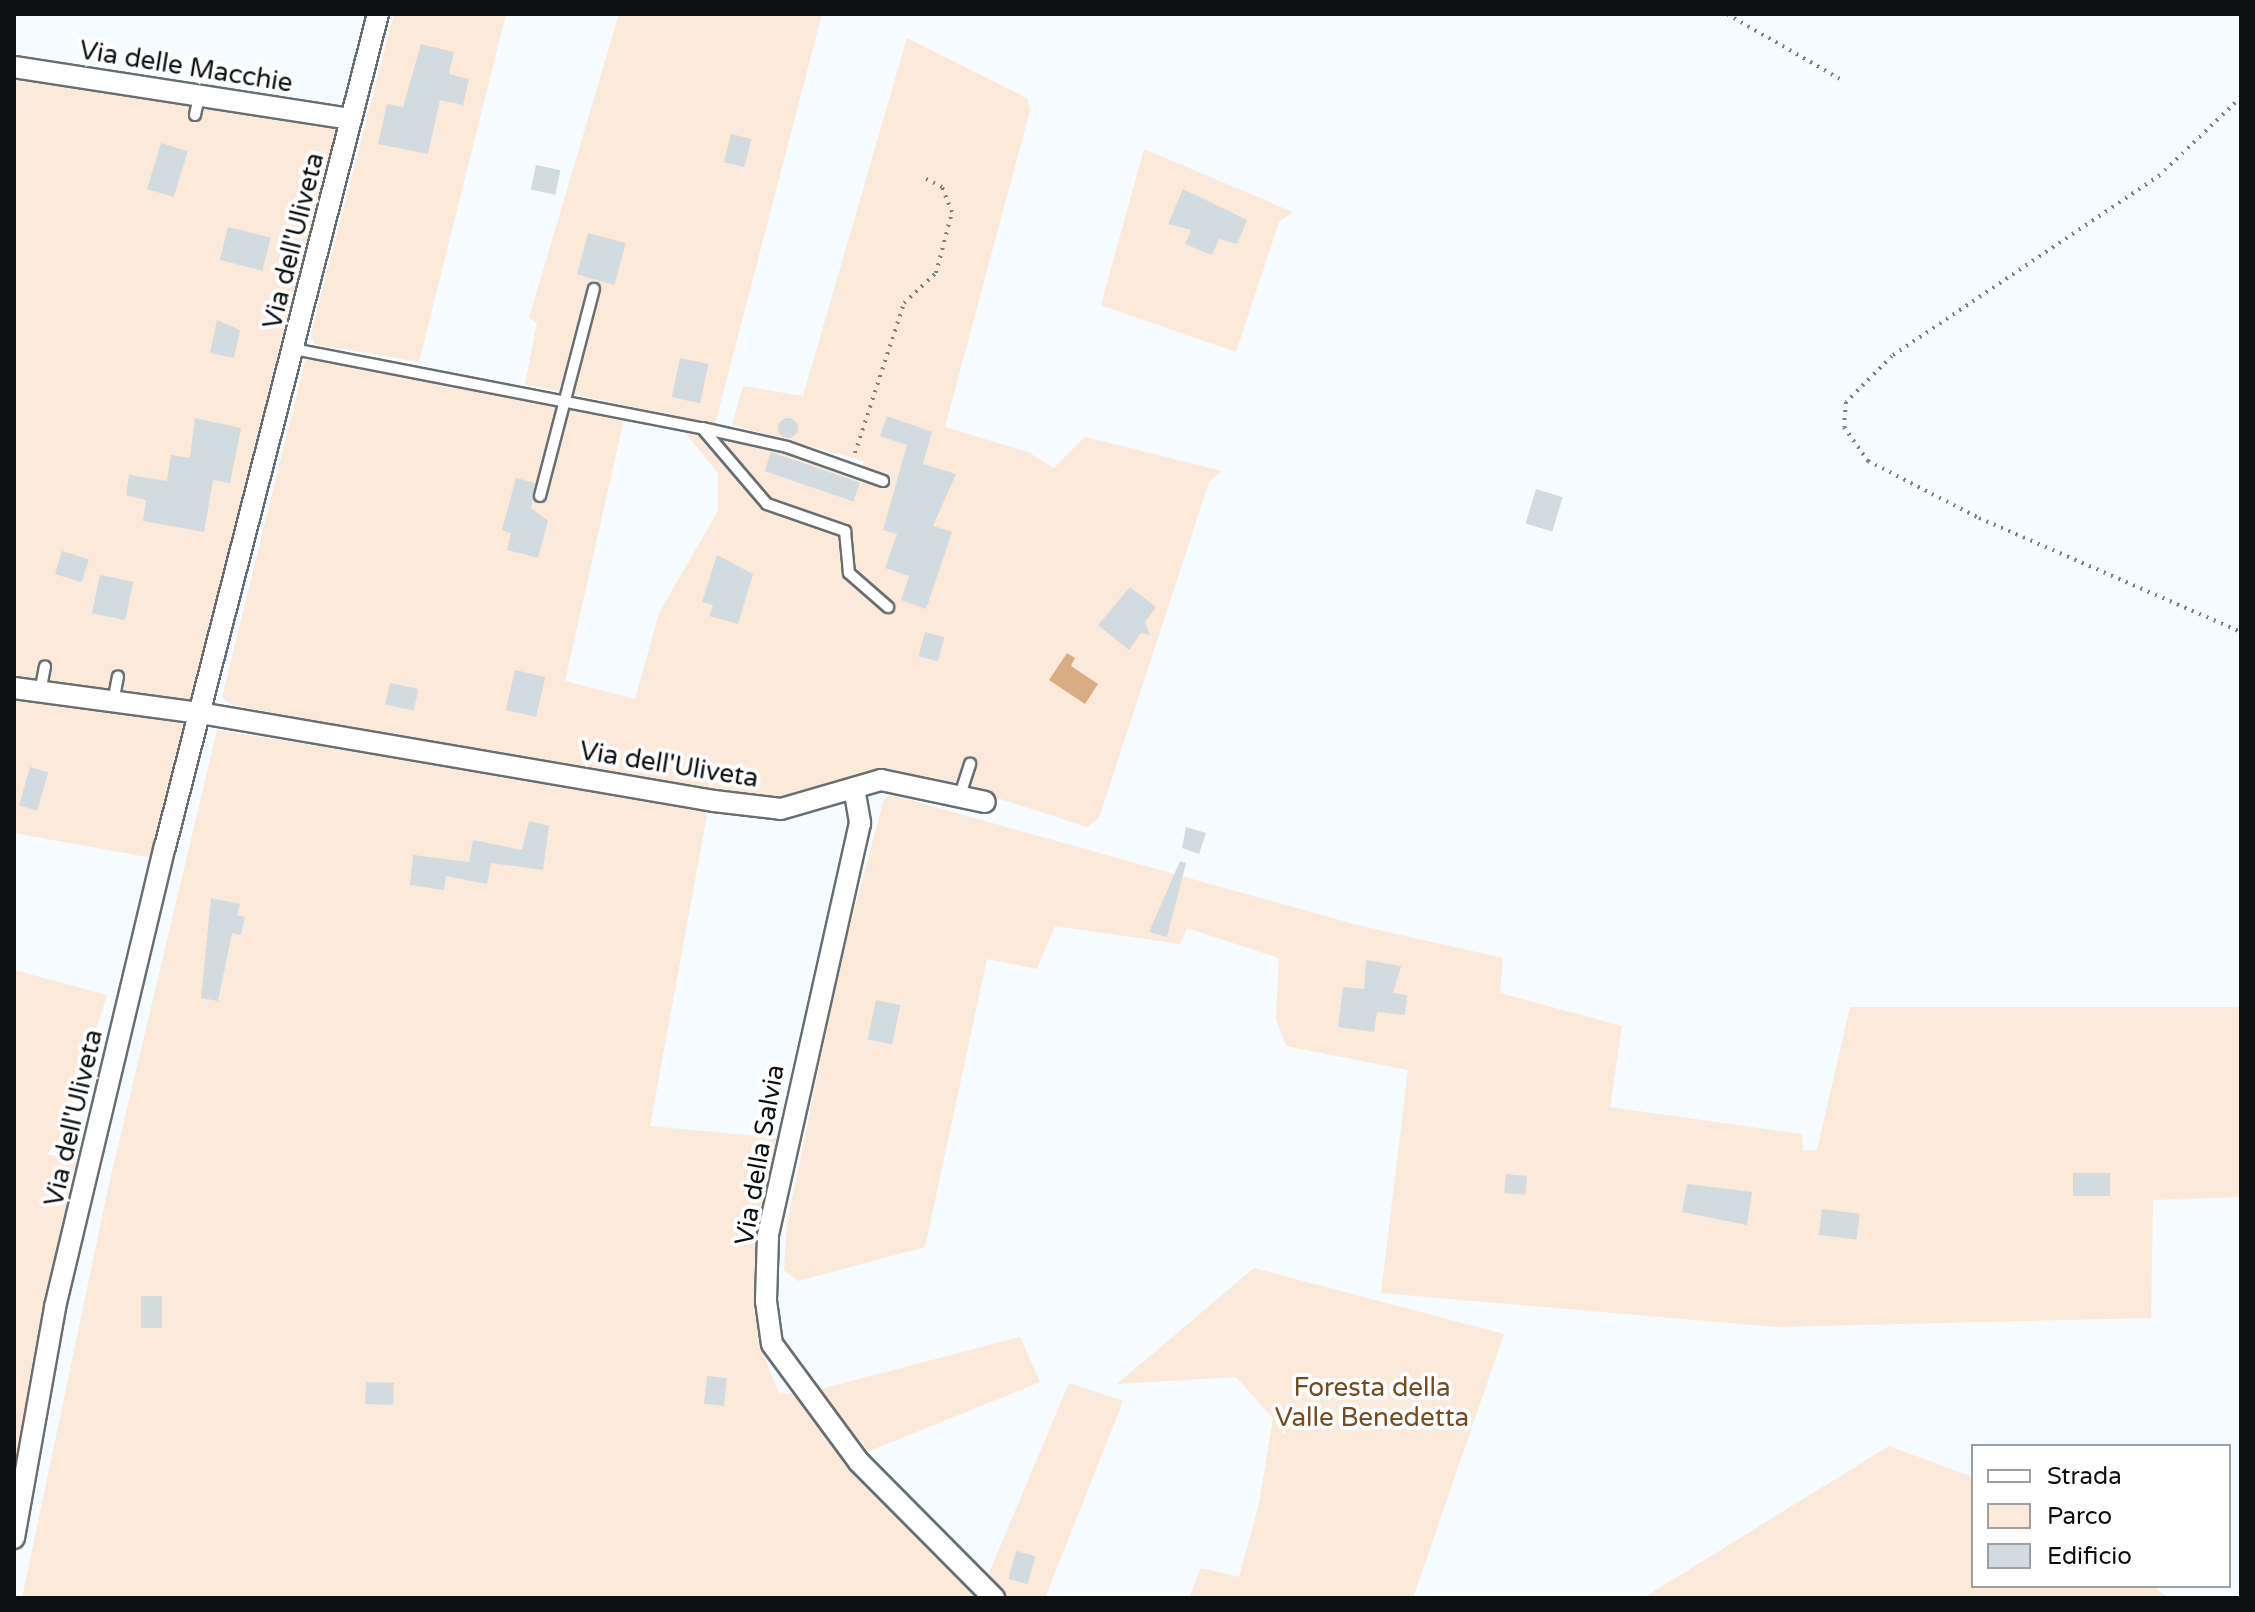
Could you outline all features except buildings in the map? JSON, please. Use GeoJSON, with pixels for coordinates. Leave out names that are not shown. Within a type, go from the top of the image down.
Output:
{"type":"FeatureCollection","features":[{"type":"Feature","properties":{"kind":"street","name":"Via dell'Uliveta"},"geometry":{"type":"LineString","coordinates":[[15,1526],[55,1307],[200,713],[378,14]]}},
{"type":"Feature","properties":{"kind":"street","name":"Via delle Macchie"},"geometry":{"type":"LineString","coordinates":[[14,67],[197,105],[351,119]]}},
{"type":"Feature","properties":{"kind":"street"},"geometry":{"type":"LineString","coordinates":[[14,688],[49,696],[200,713]]}},
{"type":"Feature","properties":{"kind":"street","name":"Via dell'Uliveta"},"geometry":{"type":"LineString","coordinates":[[200,713],[714,801],[781,809],[881,780],[985,802]]}},
{"type":"Feature","properties":{"kind":"street","name":"Via della Salvia"},"geometry":{"type":"LineString","coordinates":[[854,788],[860,823],[768,1236],[766,1301],[772,1344],[859,1462],[994,1598]]}},
{"type":"Feature","properties":{"kind":"lane"},"geometry":{"type":"LineString","coordinates":[[540,496],[594,289]]}},
{"type":"Feature","properties":{"kind":"lane"},"geometry":{"type":"LineString","coordinates":[[294,349],[702,428],[850,467],[883,481]]}},
{"type":"Feature","properties":{"kind":"lane"},"geometry":{"type":"LineString","coordinates":[[702,428],[767,504],[845,531],[849,573],[888,607]]}},
{"type":"Feature","properties":{"kind":"lane"},"geometry":{"type":"LineString","coordinates":[[45,666],[49,696]]}},
{"type":"Feature","properties":{"kind":"lane"},"geometry":{"type":"LineString","coordinates":[[113,702],[118,676]]}},
{"type":"Feature","properties":{"kind":"lane"},"geometry":{"type":"LineString","coordinates":[[960,795],[970,764]]}},
{"type":"Feature","properties":{"kind":"path"},"geometry":{"type":"LineString","coordinates":[[1727,14],[1840,79]]}},
{"type":"Feature","properties":{"kind":"path"},"geometry":{"type":"LineString","coordinates":[[2241,97],[2160,175],[1892,356],[1846,402],[1844,427],[1851,443],[1882,468],[2241,632]]}},
{"type":"Feature","properties":{"kind":"path"},"geometry":{"type":"LineString","coordinates":[[850,467],[904,303],[936,273],[952,212],[942,187],[926,179]]}},
{"type":"Feature","properties":{"kind":"green space"},"geometry":{"type":"Polygon","coordinates":[[[394,14],[506,14],[419,362],[315,344],[311,334],[394,14]]]}},
{"type":"Feature","properties":{"kind":"green space"},"geometry":{"type":"Polygon","coordinates":[[[619,14],[822,14],[715,424],[525,384],[537,323],[529,318],[619,14]]]}},
{"type":"Feature","properties":{"kind":"green space"},"geometry":{"type":"Polygon","coordinates":[[[907,38],[1027,98],[1030,110],[945,427],[1028,452],[1054,468],[1085,437],[1222,471],[1209,482],[1099,818],[1087,827],[935,778],[896,772],[818,787],[783,802],[744,799],[232,705],[222,697],[306,357],[624,419],[565,681],[635,699],[659,613],[718,511],[718,473],[682,429],[861,471],[864,461],[732,425],[743,386],[803,396],[907,38]]]}},
{"type":"Feature","properties":{"kind":"green space"},"geometry":{"type":"Polygon","coordinates":[[[14,74],[333,123],[346,134],[169,861],[14,833],[14,74]]]}},
{"type":"Feature","properties":{"kind":"green space"},"geometry":{"type":"Polygon","coordinates":[[[1144,149],[1293,212],[1279,222],[1236,352],[1101,305],[1144,149]]]}},
{"type":"Feature","properties":{"kind":"green space"},"geometry":{"type":"Polygon","coordinates":[[[217,730],[702,807],[707,815],[650,1126],[777,1138],[761,1266],[762,1350],[779,1394],[809,1392],[1020,1337],[1040,1382],[857,1456],[967,1563],[989,1573],[1069,1383],[1123,1401],[1045,1598],[22,1598],[109,1184],[217,730]]]}},
{"type":"Feature","properties":{"kind":"green space"},"geometry":{"type":"Polygon","coordinates":[[[892,795],[1361,926],[1503,958],[1500,993],[1622,1026],[1610,1107],[1802,1134],[1803,1151],[1817,1150],[1850,1007],[2241,1007],[2241,1197],[2153,1200],[2151,1318],[1776,1327],[1381,1293],[1408,1070],[1286,1046],[1276,1019],[1279,958],[1187,928],[1180,944],[1055,926],[1037,969],[987,959],[925,1247],[798,1281],[784,1270],[787,1224],[841,959],[884,799],[892,795]]]}},
{"type":"Feature","properties":{"kind":"green space"},"geometry":{"type":"Polygon","coordinates":[[[14,970],[107,995],[63,1135],[47,1154],[79,1161],[14,1482],[14,970]]]}},
{"type":"Feature","properties":{"kind":"green space","name":"Foresta della Valle Benedetta"},"geometry":{"type":"Polygon","coordinates":[[[1254,1268],[1504,1334],[1413,1598],[1189,1598],[1201,1568],[1239,1577],[1259,1504],[1273,1418],[1236,1377],[1117,1384],[1254,1268]]]}},
{"type":"Feature","properties":{"kind":"green space"},"geometry":{"type":"Polygon","coordinates":[[[1889,1446],[1971,1476],[1971,1588],[2156,1588],[2168,1598],[1643,1598],[1889,1446]]]}},
{"type":"Feature","properties":{"kind":"shaded area"},"geometry":{"type":"Polygon","coordinates":[[[1067,653],[1075,658],[1071,666],[1098,684],[1085,704],[1049,680],[1067,653]]]}}]}
